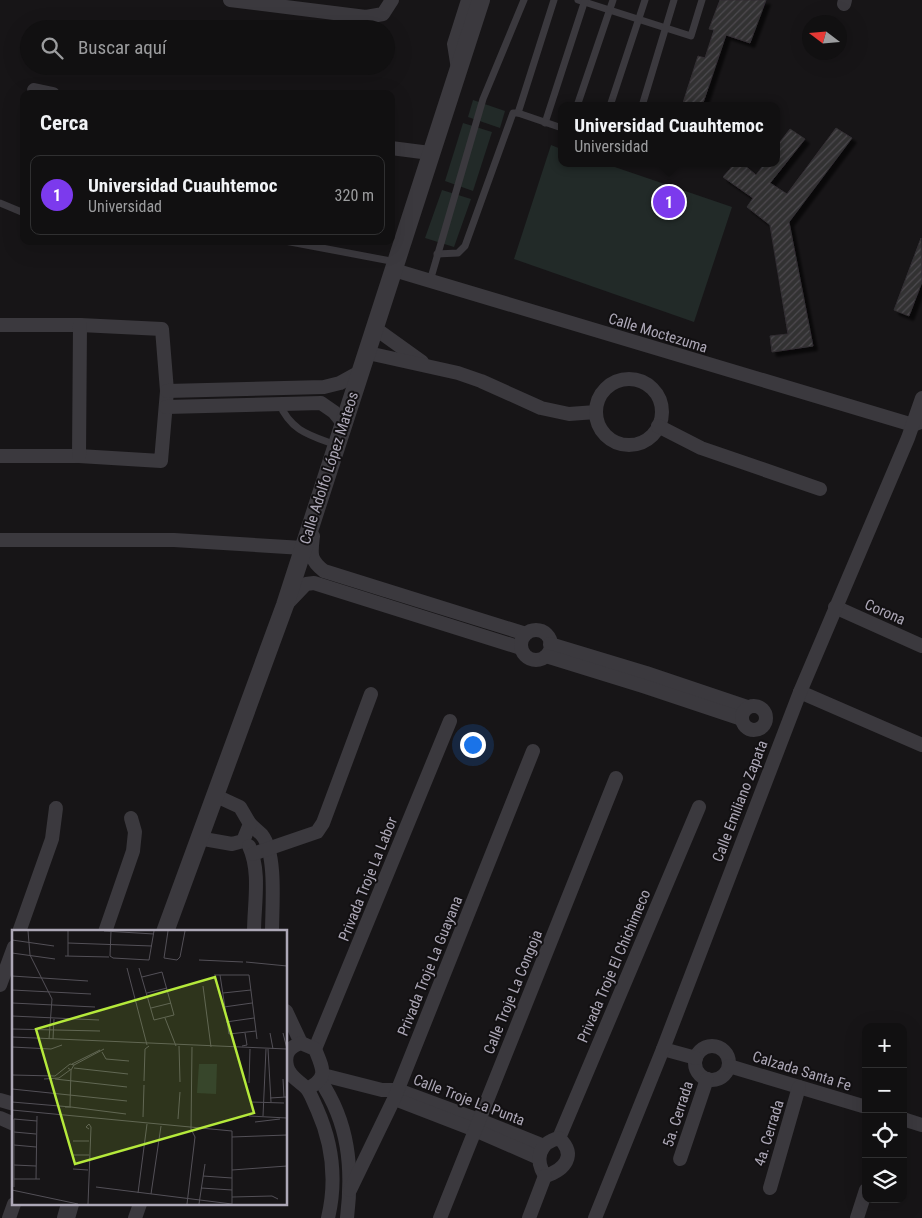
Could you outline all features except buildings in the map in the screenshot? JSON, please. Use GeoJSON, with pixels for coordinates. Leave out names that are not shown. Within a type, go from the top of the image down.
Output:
{"type":"FeatureCollection","features":[{"type":"Feature","properties":{"kind":"street"},"geometry":{"type":"LineString","coordinates":[[230,0],[300,5],[366,17],[383,14],[392,0]]}},
{"type":"Feature","properties":{"kind":"street"},"geometry":{"type":"LineString","coordinates":[[458,70],[454,44],[468,0]]}},
{"type":"Feature","properties":{"kind":"street","name":"Calle Adolfo López Mateos"},"geometry":{"type":"LineString","coordinates":[[166,930],[285,605],[343,423],[376,329],[430,153],[481,0]]}},
{"type":"Feature","properties":{"kind":"street"},"geometry":{"type":"LineString","coordinates":[[395,149],[430,153]]}},
{"type":"Feature","properties":{"kind":"street","name":"Calle Moctezuma"},"geometry":{"type":"LineString","coordinates":[[395,266],[430,282],[917,423]]}},
{"type":"Feature","properties":{"kind":"street"},"geometry":{"type":"LineString","coordinates":[[79,456],[80,324]]}},
{"type":"Feature","properties":{"kind":"street"},"geometry":{"type":"LineString","coordinates":[[0,325],[80,324],[162,329],[167,391],[161,461],[79,456],[0,456]]}},
{"type":"Feature","properties":{"kind":"street"},"geometry":{"type":"LineString","coordinates":[[376,329],[428,366]]}},
{"type":"Feature","properties":{"kind":"street"},"geometry":{"type":"LineString","coordinates":[[368,353],[428,366],[482,381],[541,408],[569,414],[596,412]]}},
{"type":"Feature","properties":{"kind":"street"},"geometry":{"type":"LineString","coordinates":[[167,391],[324,387],[340,383],[360,372]]}},
{"type":"Feature","properties":{"kind":"street"},"geometry":{"type":"LineString","coordinates":[[630,379],[640,381],[649,386],[656,394],[662,415],[652,435],[643,442],[633,445],[611,440],[603,433],[598,423],[596,412],[602,393],[610,385],[630,379]]}},
{"type":"Feature","properties":{"kind":"street","name":"Calle Emiliano Zapata"},"geometry":{"type":"LineString","coordinates":[[595,1218],[663,1049],[800,692],[835,607],[917,423],[922,398]]}},
{"type":"Feature","properties":{"kind":"street"},"geometry":{"type":"LineString","coordinates":[[166,407],[320,403],[334,412],[343,423]]}},
{"type":"Feature","properties":{"kind":"street"},"geometry":{"type":"LineString","coordinates":[[658,426],[701,448],[820,489]]}},
{"type":"Feature","properties":{"kind":"street"},"geometry":{"type":"LineString","coordinates":[[311,524],[313,537],[310,551],[314,563],[324,571],[526,634]]}},
{"type":"Feature","properties":{"kind":"street"},"geometry":{"type":"LineString","coordinates":[[0,540],[174,540],[303,548]]}},
{"type":"Feature","properties":{"kind":"street"},"geometry":{"type":"LineString","coordinates":[[285,605],[306,584],[314,583],[521,648]]}},
{"type":"Feature","properties":{"kind":"street"},"geometry":{"type":"LineString","coordinates":[[427,619],[432,605]]}},
{"type":"Feature","properties":{"kind":"street","name":"Corona"},"geometry":{"type":"LineString","coordinates":[[835,607],[922,646]]}},
{"type":"Feature","properties":{"kind":"street"},"geometry":{"type":"LineString","coordinates":[[539,631],[547,636],[548,650],[538,660],[529,659],[522,652],[522,638],[526,634],[539,631]]}},
{"type":"Feature","properties":{"kind":"street"},"geometry":{"type":"LineString","coordinates":[[548,650],[645,679],[744,713]]}},
{"type":"Feature","properties":{"kind":"street"},"geometry":{"type":"LineString","coordinates":[[800,692],[922,745]]}},
{"type":"Feature","properties":{"kind":"street"},"geometry":{"type":"LineString","coordinates":[[253,854],[317,832],[371,694]]}},
{"type":"Feature","properties":{"kind":"street","name":"Privada Troje La Labor"},"geometry":{"type":"LineString","coordinates":[[315,1049],[450,721]]}},
{"type":"Feature","properties":{"kind":"street","name":"Privada Troje La Guayana"},"geometry":{"type":"LineString","coordinates":[[350,1190],[396,1095],[534,751]]}},
{"type":"Feature","properties":{"kind":"street","name":"Calle Troje La Congoja"},"geometry":{"type":"LineString","coordinates":[[440,1218],[616,778]]}},
{"type":"Feature","properties":{"kind":"street"},"geometry":{"type":"LineString","coordinates":[[214,795],[240,807],[250,824],[262,836],[268,848],[272,872],[272,930]]}},
{"type":"Feature","properties":{"kind":"street","name":"Privada Troje El Chichimeco"},"geometry":{"type":"LineString","coordinates":[[559,1138],[699,807]]}},
{"type":"Feature","properties":{"kind":"street"},"geometry":{"type":"LineString","coordinates":[[20,930],[52,839],[56,808]]}},
{"type":"Feature","properties":{"kind":"street"},"geometry":{"type":"LineString","coordinates":[[106,930],[133,851],[135,832],[131,818]]}},
{"type":"Feature","properties":{"kind":"street"},"geometry":{"type":"LineString","coordinates":[[243,841],[250,824]]}},
{"type":"Feature","properties":{"kind":"street"},"geometry":{"type":"LineString","coordinates":[[198,838],[232,844],[243,841]]}},
{"type":"Feature","properties":{"kind":"street"},"geometry":{"type":"LineString","coordinates":[[243,841],[249,846],[253,854],[256,874],[254,930]]}},
{"type":"Feature","properties":{"kind":"street"},"geometry":{"type":"LineString","coordinates":[[0,986],[12,953]]}},
{"type":"Feature","properties":{"kind":"street"},"geometry":{"type":"LineString","coordinates":[[288,1016],[300,1043],[315,1049],[321,1064],[322,1078],[344,1129],[350,1162],[350,1190],[346,1218]]}},
{"type":"Feature","properties":{"kind":"street"},"geometry":{"type":"LineString","coordinates":[[288,1051],[291,1047],[300,1043]]}},
{"type":"Feature","properties":{"kind":"street"},"geometry":{"type":"LineString","coordinates":[[713,1046],[719,1047],[727,1055],[729,1066],[725,1075],[721,1078],[707,1080],[699,1074],[695,1064],[696,1058],[702,1049],[713,1046]]}},
{"type":"Feature","properties":{"kind":"street"},"geometry":{"type":"LineString","coordinates":[[663,1049],[696,1058]]}},
{"type":"Feature","properties":{"kind":"street","name":"Calzada Santa Fe"},"geometry":{"type":"LineString","coordinates":[[729,1066],[862,1106]]}},
{"type":"Feature","properties":{"kind":"street"},"geometry":{"type":"LineString","coordinates":[[288,1068],[292,1075],[307,1088],[324,1125],[332,1156],[334,1183],[328,1218]]}},
{"type":"Feature","properties":{"kind":"street"},"geometry":{"type":"LineString","coordinates":[[307,1088],[322,1078]]}},
{"type":"Feature","properties":{"kind":"street","name":"Calle Troje La Punta"},"geometry":{"type":"LineString","coordinates":[[322,1078],[382,1090],[477,1125],[542,1152]]}},
{"type":"Feature","properties":{"kind":"street","name":"5a. Cerrada"},"geometry":{"type":"LineString","coordinates":[[680,1160],[707,1080]]}},
{"type":"Feature","properties":{"kind":"street","name":"4a. Cerrada"},"geometry":{"type":"LineString","coordinates":[[770,1188],[799,1087]]}},
{"type":"Feature","properties":{"kind":"street"},"geometry":{"type":"LineString","coordinates":[[0,1118],[12,1123]]}},
{"type":"Feature","properties":{"kind":"street"},"geometry":{"type":"LineString","coordinates":[[907,1120],[922,1125]]}},
{"type":"Feature","properties":{"kind":"street"},"geometry":{"type":"LineString","coordinates":[[529,1218],[545,1176],[540,1167],[542,1152],[550,1140],[559,1138],[566,1145],[568,1153],[563,1167],[556,1173],[545,1176]]}},
{"type":"Feature","properties":{"kind":"street"},"geometry":{"type":"LineString","coordinates":[[857,1218],[862,1202]]}},
{"type":"Feature","properties":{"kind":"street"},"geometry":{"type":"LineString","coordinates":[[9,1218],[13,1206]]}},
{"type":"Feature","properties":{"kind":"street"},"geometry":{"type":"LineString","coordinates":[[135,1218],[139,1206]]}},
{"type":"Feature","properties":{"kind":"lane"},"geometry":{"type":"LineString","coordinates":[[430,282],[483,99],[524,0]]}},
{"type":"Feature","properties":{"kind":"lane"},"geometry":{"type":"LineString","coordinates":[[518,113],[554,0]]}},
{"type":"Feature","properties":{"kind":"lane"},"geometry":{"type":"LineString","coordinates":[[578,102],[613,0]]}},
{"type":"Feature","properties":{"kind":"lane"},"geometry":{"type":"LineString","coordinates":[[611,102],[645,0]]}},
{"type":"Feature","properties":{"kind":"lane"},"geometry":{"type":"LineString","coordinates":[[643,102],[674,0]]}},
{"type":"Feature","properties":{"kind":"lane"},"geometry":{"type":"LineString","coordinates":[[545,123],[582,1],[691,36],[702,0]]}},
{"type":"Feature","properties":{"kind":"lane"},"geometry":{"type":"LineString","coordinates":[[437,254],[458,253],[465,246],[513,114],[518,113],[558,127]]}},
{"type":"Feature","properties":{"kind":"lane"},"geometry":{"type":"LineString","coordinates":[[0,203],[20,212]]}},
{"type":"Feature","properties":{"kind":"lane"},"geometry":{"type":"LineString","coordinates":[[303,245],[395,266]]}},
{"type":"Feature","properties":{"kind":"lane"},"geometry":{"type":"LineString","coordinates":[[279,388],[279,404],[294,426],[303,433],[336,445]]}},
{"type":"Feature","properties":{"kind":"shaded area"},"geometry":{"type":"Polygon","coordinates":[[[473,100],[505,111],[500,128],[468,117],[473,100]]]}},
{"type":"Feature","properties":{"kind":"shaded area"},"geometry":{"type":"Polygon","coordinates":[[[463,123],[492,132],[473,191],[445,181],[463,123]]]}},
{"type":"Feature","properties":{"kind":"shaded area"},"geometry":{"type":"Polygon","coordinates":[[[551,145],[558,148],[558,167],[615,167],[732,207],[694,322],[514,259],[551,145]]]}},
{"type":"Feature","properties":{"kind":"shaded area"},"geometry":{"type":"Polygon","coordinates":[[[442,190],[471,199],[454,247],[425,238],[442,190]]]}},
{"type":"Feature","properties":{"kind":"place","name":"Universidad Cuauhtemoc"},"geometry":{"type":"Point","coordinates":[669,202]}}]}
